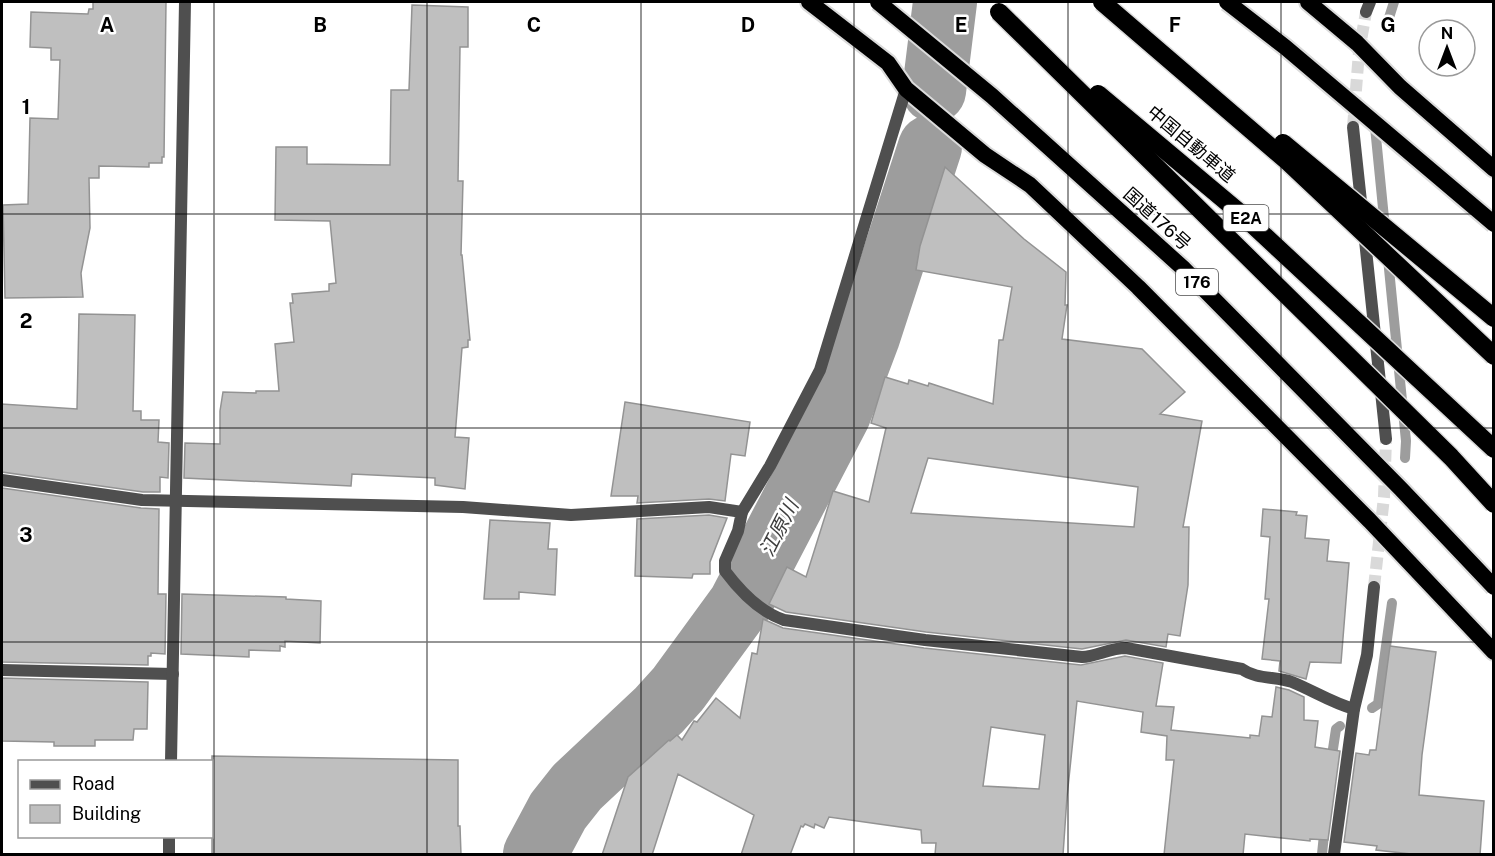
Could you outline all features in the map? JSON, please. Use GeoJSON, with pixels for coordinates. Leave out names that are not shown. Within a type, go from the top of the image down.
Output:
{"type":"FeatureCollection","features":[{"type":"Feature","properties":{"kind":"highway"},"geometry":{"type":"LineString","coordinates":[[809,2],[888,63],[906,89],[985,155],[1029,185],[1138,287],[1362,513],[1494,652]]}},
{"type":"Feature","properties":{"kind":"highway","name":"国道176号"},"geometry":{"type":"LineString","coordinates":[[878,2],[992,96],[1184,269],[1401,489],[1494,587]]}},
{"type":"Feature","properties":{"kind":"highway"},"geometry":{"type":"LineString","coordinates":[[1104,2],[1337,186],[1494,318]]}},
{"type":"Feature","properties":{"kind":"highway"},"geometry":{"type":"LineString","coordinates":[[1104,2],[1287,161],[1494,356]]}},
{"type":"Feature","properties":{"kind":"highway"},"geometry":{"type":"LineString","coordinates":[[1227,2],[1294,55],[1494,224]]}},
{"type":"Feature","properties":{"kind":"highway"},"geometry":{"type":"LineString","coordinates":[[1308,2],[1357,43],[1400,87],[1494,169]]}},
{"type":"Feature","properties":{"kind":"highway"},"geometry":{"type":"LineString","coordinates":[[993,7],[1442,449],[1494,504]]}},
{"type":"Feature","properties":{"kind":"highway","name":"中国自動車道"},"geometry":{"type":"LineString","coordinates":[[993,7],[1240,213],[1494,449]]}},
{"type":"Feature","properties":{"kind":"street"},"geometry":{"type":"LineString","coordinates":[[171,760],[185,2]]}},
{"type":"Feature","properties":{"kind":"street"},"geometry":{"type":"LineString","coordinates":[[906,89],[820,370],[770,466],[742,512],[738,531],[725,561],[725,571],[730,578],[769,615],[784,620],[925,640],[1082,657],[1113,648],[1126,648],[1242,669],[1250,675],[1291,682],[1337,704],[1354,709]]}},
{"type":"Feature","properties":{"kind":"street"},"geometry":{"type":"LineString","coordinates":[[1353,128],[1386,439]]}},
{"type":"Feature","properties":{"kind":"street"},"geometry":{"type":"LineString","coordinates":[[2,480],[142,500],[463,507],[571,515],[709,507],[742,512]]}},
{"type":"Feature","properties":{"kind":"street"},"geometry":{"type":"LineString","coordinates":[[1334,855],[1354,709],[1367,655],[1374,587]]}},
{"type":"Feature","properties":{"kind":"street"},"geometry":{"type":"LineString","coordinates":[[2,670],[173,674]]}},
{"type":"Feature","properties":{"kind":"street"},"geometry":{"type":"LineString","coordinates":[[169,838],[169,855]]}},
{"type":"Feature","properties":{"kind":"building"},"geometry":{"type":"Polygon","coordinates":[[[93,2],[166,2],[164,157],[162,157],[162,163],[149,163],[149,167],[99,166],[99,178],[89,178],[90,228],[81,273],[83,297],[5,298],[3,205],[28,204],[30,118],[58,119],[60,60],[51,60],[51,48],[30,47],[31,12],[88,14],[89,9],[93,9],[93,2]]]}},
{"type":"Feature","properties":{"kind":"building"},"geometry":{"type":"Polygon","coordinates":[[[412,5],[468,7],[468,47],[460,47],[458,181],[463,181],[461,255],[470,340],[468,340],[468,347],[462,348],[455,437],[469,438],[465,489],[435,485],[435,478],[352,474],[351,486],[184,478],[185,443],[220,444],[220,411],[223,392],[279,391],[275,344],[294,342],[290,303],[293,303],[292,294],[329,291],[329,284],[336,283],[330,221],[275,220],[276,147],[307,147],[307,164],[390,165],[391,90],[409,90],[412,5]]]}},
{"type":"Feature","properties":{"kind":"building"},"geometry":{"type":"Polygon","coordinates":[[[945,167],[1024,239],[1066,272],[1065,305],[1067,305],[1062,339],[1142,349],[1185,392],[1160,414],[1202,421],[1183,527],[1189,527],[1188,585],[1180,636],[1168,634],[1166,647],[1126,640],[1082,649],[926,632],[786,612],[769,604],[787,567],[806,577],[833,491],[869,502],[886,428],[871,423],[885,377],[908,384],[909,380],[928,386],[929,383],[993,404],[999,340],[1003,340],[1012,287],[916,270],[920,246],[945,167]],[[928,458],[911,513],[1134,527],[1138,487],[928,458]]]}},
{"type":"Feature","properties":{"kind":"building"},"geometry":{"type":"Polygon","coordinates":[[[79,314],[135,315],[133,411],[141,411],[141,420],[159,420],[158,442],[169,443],[168,478],[160,477],[160,492],[143,492],[2,472],[2,404],[77,409],[79,314]]]}},
{"type":"Feature","properties":{"kind":"building"},"geometry":{"type":"Polygon","coordinates":[[[625,402],[750,422],[745,456],[731,454],[725,501],[709,499],[637,503],[638,496],[611,496],[625,402]]]}},
{"type":"Feature","properties":{"kind":"building"},"geometry":{"type":"Polygon","coordinates":[[[2,488],[159,509],[158,594],[166,594],[165,654],[151,653],[151,656],[148,656],[148,665],[2,662],[2,488]]]}},
{"type":"Feature","properties":{"kind":"building"},"geometry":{"type":"Polygon","coordinates":[[[1263,509],[1297,512],[1296,515],[1307,516],[1305,538],[1329,540],[1327,561],[1349,563],[1341,663],[1310,662],[1306,679],[1279,671],[1280,661],[1262,659],[1269,599],[1265,599],[1270,537],[1261,536],[1263,509]]]}},
{"type":"Feature","properties":{"kind":"building"},"geometry":{"type":"Polygon","coordinates":[[[709,515],[727,518],[710,562],[710,574],[693,574],[692,578],[635,576],[637,519],[709,515]]]}},
{"type":"Feature","properties":{"kind":"building"},"geometry":{"type":"Polygon","coordinates":[[[490,520],[550,523],[548,549],[557,549],[555,595],[519,592],[519,599],[484,599],[490,520]]]}},
{"type":"Feature","properties":{"kind":"building"},"geometry":{"type":"Polygon","coordinates":[[[182,594],[286,597],[286,599],[321,601],[320,643],[285,641],[285,647],[280,646],[280,651],[249,650],[249,657],[181,654],[182,594]]]}},
{"type":"Feature","properties":{"kind":"building"},"geometry":{"type":"Polygon","coordinates":[[[763,619],[783,628],[924,648],[1081,665],[1125,656],[1163,663],[1156,706],[1174,707],[1171,730],[1250,738],[1250,735],[1259,736],[1262,716],[1272,717],[1276,687],[1289,690],[1304,697],[1304,720],[1318,721],[1315,747],[1340,751],[1328,840],[1310,839],[1310,841],[1245,834],[1243,855],[1164,855],[1174,760],[1166,760],[1167,736],[1141,732],[1143,712],[1077,701],[1063,855],[935,855],[936,843],[922,843],[921,830],[829,817],[824,828],[815,824],[814,828],[805,824],[801,826],[790,855],[741,855],[754,815],[678,774],[652,855],[602,855],[628,777],[669,740],[677,735],[682,740],[694,721],[697,722],[716,698],[740,718],[752,653],[757,654],[763,619]],[[991,727],[983,786],[1039,789],[1045,735],[991,727]]]}},
{"type":"Feature","properties":{"kind":"building"},"geometry":{"type":"Polygon","coordinates":[[[1390,646],[1436,652],[1419,795],[1484,801],[1480,855],[1420,855],[1376,850],[1377,846],[1344,842],[1356,753],[1369,755],[1370,750],[1376,750],[1390,646]]]}},
{"type":"Feature","properties":{"kind":"building"},"geometry":{"type":"Polygon","coordinates":[[[2,678],[148,682],[147,729],[134,729],[133,740],[95,740],[95,746],[54,746],[54,742],[2,741],[2,678]]]}},
{"type":"Feature","properties":{"kind":"building"},"geometry":{"type":"Polygon","coordinates":[[[212,756],[458,760],[458,826],[460,826],[461,855],[212,855],[212,756]]]}},
{"type":"Feature","properties":{"kind":"waterway","name":"江原川"},"geometry":{"type":"LineString","coordinates":[[934,91],[945,2]]}},
{"type":"Feature","properties":{"kind":"waterway"},"geometry":{"type":"LineString","coordinates":[[1387,24],[1394,2]]}},
{"type":"Feature","properties":{"kind":"waterway"},"geometry":{"type":"LineString","coordinates":[[1375,127],[1406,441],[1405,458]]}},
{"type":"Feature","properties":{"kind":"waterway","name":"江原川"},"geometry":{"type":"LineString","coordinates":[[535,854],[558,811],[577,787],[659,710],[678,689],[740,604],[839,414],[868,337],[930,147]]}},
{"type":"Feature","properties":{"kind":"waterway"},"geometry":{"type":"LineString","coordinates":[[1372,708],[1378,704],[1392,603]]}},
{"type":"Feature","properties":{"kind":"waterway"},"geometry":{"type":"LineString","coordinates":[[1331,762],[1336,729],[1340,726]]}},
{"type":"Feature","properties":{"kind":"waterway"},"geometry":{"type":"LineString","coordinates":[[1322,854],[1325,825]]}},
{"type":"Feature","properties":{"kind":"tunnel"},"geometry":{"type":"LineString","coordinates":[[1353,127],[1359,52],[1366,12]]}},
{"type":"Feature","properties":{"kind":"tunnel"},"geometry":{"type":"LineString","coordinates":[[1374,587],[1384,497],[1386,439]]}}]}
